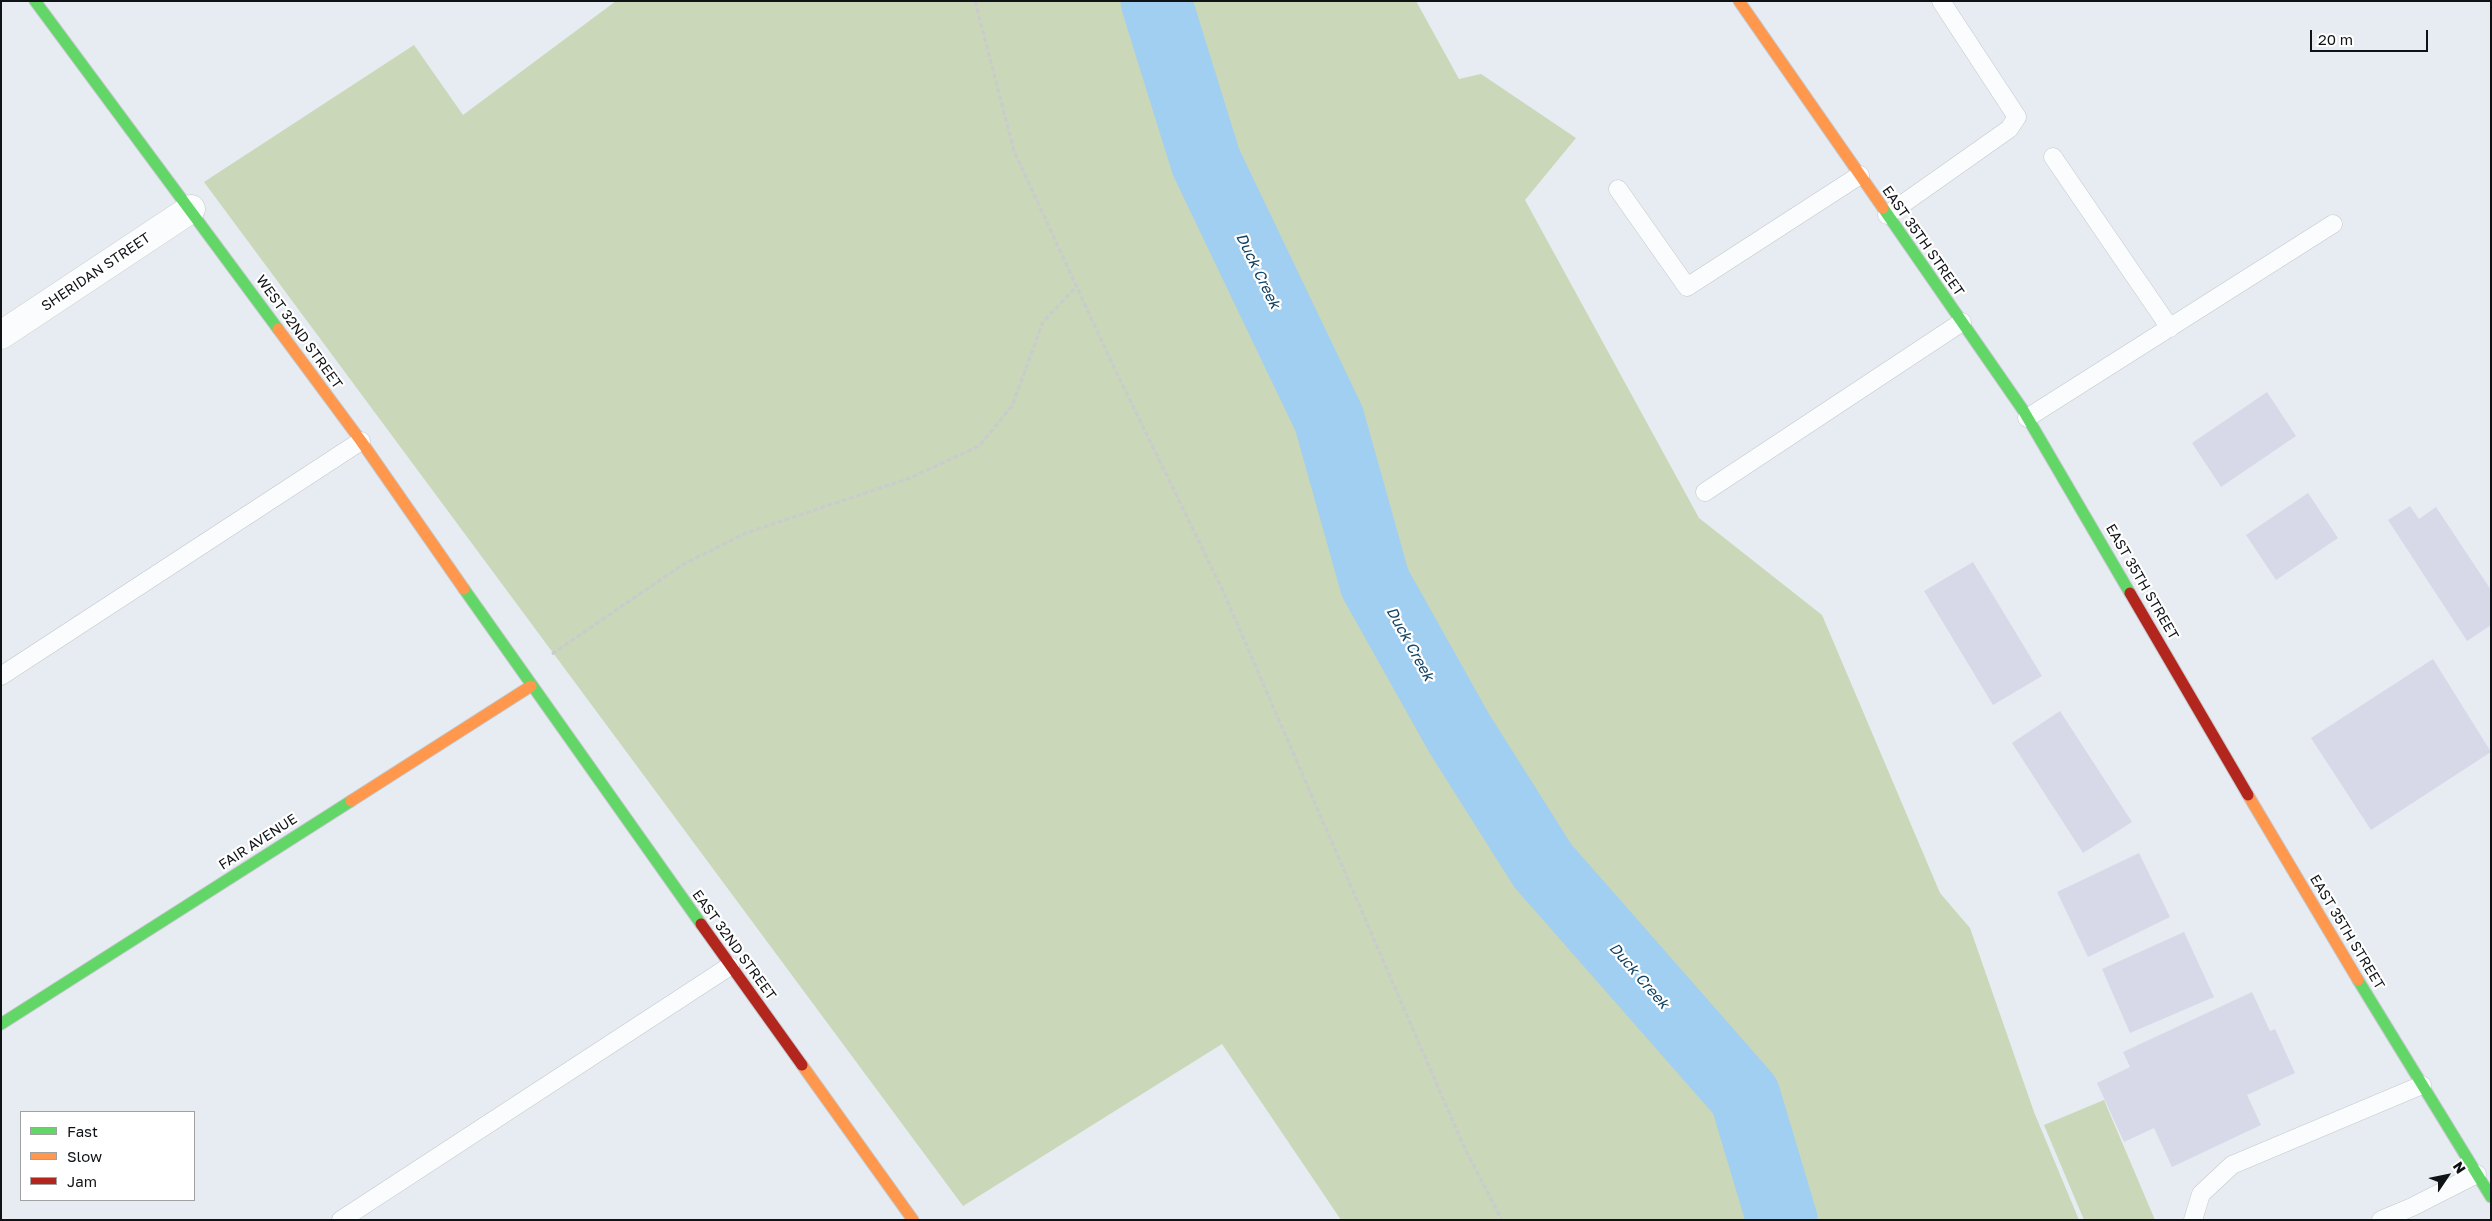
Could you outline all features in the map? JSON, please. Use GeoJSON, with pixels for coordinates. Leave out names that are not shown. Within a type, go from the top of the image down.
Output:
{"type":"FeatureCollection","features":[{"type":"Feature","properties":{"kind":"street","name":"WEST 32ND STREET"},"geometry":{"type":"LineString","coordinates":[[35,1],[361,441],[531,686]]}},
{"type":"Feature","properties":{"kind":"street","name":"EAST 35TH STREET"},"geometry":{"type":"LineString","coordinates":[[1739,1],[2028,418],[2318,914],[2491,1197]]}},
{"type":"Feature","properties":{"kind":"street","name":"SHERIDAN STREET"},"geometry":{"type":"LineString","coordinates":[[1,335],[190,209]]}},
{"type":"Feature","properties":{"kind":"street","name":"EAST 32ND STREET"},"geometry":{"type":"LineString","coordinates":[[531,686],[911,1219]]}},
{"type":"Feature","properties":{"kind":"street","name":"FAIR AVENUE"},"geometry":{"type":"LineString","coordinates":[[1,1024],[531,686]]}},
{"type":"Feature","properties":{"kind":"lane"},"geometry":{"type":"LineString","coordinates":[[1887,215],[2009,129],[2018,117],[1941,1]]}},
{"type":"Feature","properties":{"kind":"lane"},"geometry":{"type":"LineString","coordinates":[[2053,157],[2170,328]]}},
{"type":"Feature","properties":{"kind":"lane"},"geometry":{"type":"LineString","coordinates":[[1618,189],[1687,287],[1860,175]]}},
{"type":"Feature","properties":{"kind":"lane"},"geometry":{"type":"LineString","coordinates":[[2028,418],[2333,224]]}},
{"type":"Feature","properties":{"kind":"lane"},"geometry":{"type":"LineString","coordinates":[[1705,492],[1962,322]]}},
{"type":"Feature","properties":{"kind":"lane"},"geometry":{"type":"LineString","coordinates":[[1,676],[361,441]]}},
{"type":"Feature","properties":{"kind":"lane"},"geometry":{"type":"LineString","coordinates":[[341,1220],[730,966]]}},
{"type":"Feature","properties":{"kind":"lane"},"geometry":{"type":"LineString","coordinates":[[2193,1220],[2201,1194],[2232,1165],[2422,1085]]}},
{"type":"Feature","properties":{"kind":"lane"},"geometry":{"type":"LineString","coordinates":[[2381,1220],[2415,1213],[2477,1174]]}},
{"type":"Feature","properties":{"kind":"path"},"geometry":{"type":"LineString","coordinates":[[975,1],[1014,151],[1223,591],[1464,1146],[1502,1220]]}},
{"type":"Feature","properties":{"kind":"path"},"geometry":{"type":"LineString","coordinates":[[523,674],[682,565],[746,533],[910,478],[979,446],[1012,406],[1043,322],[1077,286]]}},
{"type":"Feature","properties":{"kind":"green space"},"geometry":{"type":"Polygon","coordinates":[[[616,1],[1416,1],[1459,79],[1481,74],[1576,138],[1525,200],[1699,518],[1822,615],[1940,893],[1970,928],[2034,1112],[2079,1220],[1341,1220],[1222,1044],[963,1206],[204,182],[414,45],[463,115],[616,1]]]}},
{"type":"Feature","properties":{"kind":"green space"},"geometry":{"type":"Polygon","coordinates":[[[2104,1100],[2155,1220],[2084,1220],[2044,1125],[2104,1100]]]}},
{"type":"Feature","properties":{"kind":"building"},"geometry":{"type":"Polygon","coordinates":[[[2267,392],[2296,436],[2221,487],[2192,443],[2267,392]]]}},
{"type":"Feature","properties":{"kind":"building"},"geometry":{"type":"Polygon","coordinates":[[[2308,493],[2338,538],[2276,580],[2246,535],[2308,493]]]}},
{"type":"Feature","properties":{"kind":"building"},"geometry":{"type":"Polygon","coordinates":[[[2410,506],[2419,519],[2436,507],[2491,590],[2491,625],[2467,641],[2388,520],[2410,506]]]}},
{"type":"Feature","properties":{"kind":"building"},"geometry":{"type":"Polygon","coordinates":[[[1973,562],[2042,676],[1993,705],[1924,591],[1973,562]]]}},
{"type":"Feature","properties":{"kind":"building"},"geometry":{"type":"Polygon","coordinates":[[[2433,659],[2491,752],[2371,830],[2311,738],[2433,659]]]}},
{"type":"Feature","properties":{"kind":"building"},"geometry":{"type":"Polygon","coordinates":[[[2060,711],[2132,822],[2083,853],[2012,743],[2060,711]]]}},
{"type":"Feature","properties":{"kind":"building"},"geometry":{"type":"Polygon","coordinates":[[[2139,853],[2170,917],[2088,957],[2057,892],[2139,853]]]}},
{"type":"Feature","properties":{"kind":"building"},"geometry":{"type":"Polygon","coordinates":[[[2184,932],[2214,997],[2130,1033],[2102,969],[2184,932]]]}},
{"type":"Feature","properties":{"kind":"building"},"geometry":{"type":"Polygon","coordinates":[[[2252,992],[2270,1031],[2275,1029],[2295,1073],[2247,1095],[2261,1125],[2172,1167],[2154,1128],[2124,1142],[2097,1083],[2130,1067],[2123,1052],[2252,992]]]}},
{"type":"Feature","properties":{"kind":"waterway","name":"Duck Creek"},"geometry":{"type":"LineString","coordinates":[[1156,1],[1206,162],[1329,419],[1375,583],[1459,733],[1543,866],[1745,1096],[1782,1220]]}},
{"type":"Feature","properties":{"kind":"traffic: fast"},"geometry":{"type":"LineString","coordinates":[[35,1],[278,329]]}},
{"type":"Feature","properties":{"kind":"traffic: fast"},"geometry":{"type":"LineString","coordinates":[[1883,208],[2023,410],[2130,593]]}},
{"type":"Feature","properties":{"kind":"traffic: fast"},"geometry":{"type":"LineString","coordinates":[[464,589],[701,924]]}},
{"type":"Feature","properties":{"kind":"traffic: fast"},"geometry":{"type":"LineString","coordinates":[[1,1024],[351,801]]}},
{"type":"Feature","properties":{"kind":"traffic: fast"},"geometry":{"type":"LineString","coordinates":[[2358,980],[2491,1197]]}},
{"type":"Feature","properties":{"kind":"traffic: slow"},"geometry":{"type":"LineString","coordinates":[[1739,1],[1883,208]]}},
{"type":"Feature","properties":{"kind":"traffic: slow"},"geometry":{"type":"LineString","coordinates":[[278,329],[361,441],[464,589]]}},
{"type":"Feature","properties":{"kind":"traffic: slow"},"geometry":{"type":"LineString","coordinates":[[351,801],[531,686]]}},
{"type":"Feature","properties":{"kind":"traffic: slow"},"geometry":{"type":"LineString","coordinates":[[2248,795],[2358,980]]}},
{"type":"Feature","properties":{"kind":"traffic: slow"},"geometry":{"type":"LineString","coordinates":[[802,1065],[913,1220]]}},
{"type":"Feature","properties":{"kind":"traffic: jam"},"geometry":{"type":"LineString","coordinates":[[2130,593],[2248,795]]}},
{"type":"Feature","properties":{"kind":"traffic: jam"},"geometry":{"type":"LineString","coordinates":[[701,924],[802,1065]]}}]}
